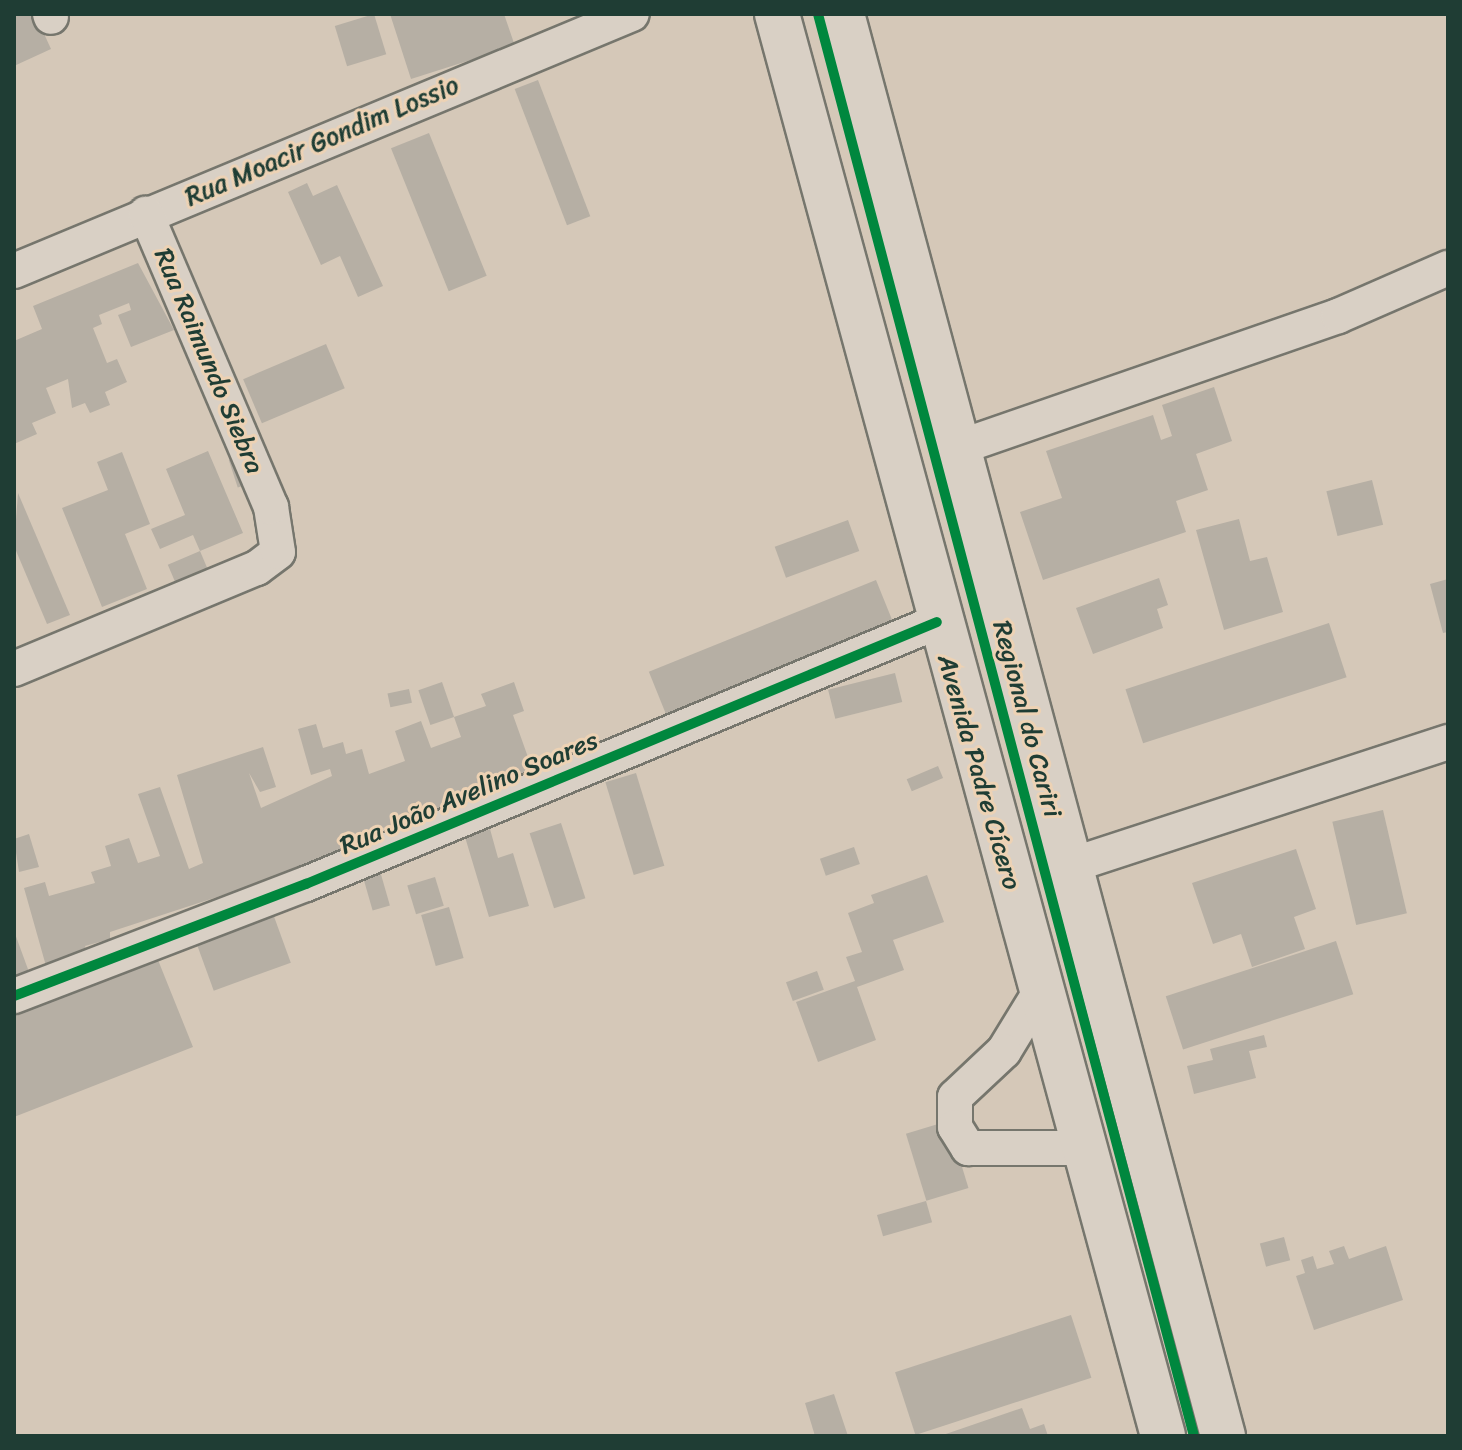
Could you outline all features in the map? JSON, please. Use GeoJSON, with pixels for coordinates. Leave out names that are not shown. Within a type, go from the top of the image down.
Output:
{"type":"FeatureCollection","features":[{"type":"Feature","properties":{"kind":"highway","name":"Avenida Padre Cícero"},"geometry":{"type":"LineString","coordinates":[[777,14],[937,622],[1163,1436]]}},
{"type":"Feature","properties":{"kind":"highway"},"geometry":{"type":"LineString","coordinates":[[842,14],[954,449],[1223,1436]]}},
{"type":"Feature","properties":{"kind":"street","name":"Rua Moacir Gondim Lossio"},"geometry":{"type":"LineString","coordinates":[[14,271],[632,14]]}},
{"type":"Feature","properties":{"kind":"street","name":"Rua Raimundo Siebra"},"geometry":{"type":"LineString","coordinates":[[14,669],[257,568],[278,552],[271,507],[146,214]]}},
{"type":"Feature","properties":{"kind":"street"},"geometry":{"type":"LineString","coordinates":[[954,449],[1338,316],[1448,268]]}},
{"type":"Feature","properties":{"kind":"street","name":"Rua João Avelino Soares"},"geometry":{"type":"LineString","coordinates":[[14,996],[306,884],[937,622]]}},
{"type":"Feature","properties":{"kind":"street"},"geometry":{"type":"LineString","coordinates":[[1069,866],[1448,742]]}},
{"type":"Feature","properties":{"kind":"street"},"geometry":{"type":"LineString","coordinates":[[1040,992],[1004,1051],[955,1097],[955,1127],[968,1148],[1082,1148]]}},
{"type":"Feature","properties":{"kind":"building"},"geometry":{"type":"Polygon","coordinates":[[[14,14],[35,14],[51,49],[14,66],[14,14]]]}},
{"type":"Feature","properties":{"kind":"building"},"geometry":{"type":"Polygon","coordinates":[[[374,14],[386,54],[347,66],[335,26],[374,14]]]}},
{"type":"Feature","properties":{"kind":"building"},"geometry":{"type":"Polygon","coordinates":[[[390,14],[504,14],[515,46],[411,79],[390,14]]]}},
{"type":"Feature","properties":{"kind":"building"},"geometry":{"type":"Polygon","coordinates":[[[538,80],[590,216],[567,225],[515,89],[538,80]]]}},
{"type":"Feature","properties":{"kind":"building"},"geometry":{"type":"Polygon","coordinates":[[[429,133],[487,276],[449,291],[391,148],[429,133]]]}},
{"type":"Feature","properties":{"kind":"building"},"geometry":{"type":"Polygon","coordinates":[[[307,183],[313,196],[337,185],[383,286],[358,297],[340,256],[321,265],[288,192],[307,183]]]}},
{"type":"Feature","properties":{"kind":"building"},"geometry":{"type":"Polygon","coordinates":[[[138,263],[174,330],[131,347],[118,315],[131,310],[129,303],[99,315],[102,324],[93,328],[107,363],[117,359],[127,382],[105,392],[110,405],[90,413],[85,403],[72,408],[68,379],[46,388],[56,413],[32,423],[37,434],[14,444],[14,341],[42,329],[33,306],[138,263]]]}},
{"type":"Feature","properties":{"kind":"building"},"geometry":{"type":"Polygon","coordinates":[[[326,344],[345,388],[262,423],[243,379],[326,344]]]}},
{"type":"Feature","properties":{"kind":"building"},"geometry":{"type":"Polygon","coordinates":[[[1214,387],[1232,441],[1196,454],[1208,490],[1176,501],[1186,532],[1043,580],[1020,512],[1062,498],[1046,451],[1153,415],[1161,440],[1172,436],[1162,405],[1214,387]]]}},
{"type":"Feature","properties":{"kind":"building"},"geometry":{"type":"Polygon","coordinates":[[[208,451],[243,533],[200,551],[193,535],[160,549],[151,529],[185,515],[166,469],[208,451]]]}},
{"type":"Feature","properties":{"kind":"building"},"geometry":{"type":"Polygon","coordinates":[[[122,452],[150,524],[125,534],[147,589],[102,607],[62,508],[108,490],[97,462],[122,452]]]}},
{"type":"Feature","properties":{"kind":"building"},"geometry":{"type":"Polygon","coordinates":[[[244,455],[253,483],[238,488],[229,460],[244,455]]]}},
{"type":"Feature","properties":{"kind":"building"},"geometry":{"type":"Polygon","coordinates":[[[1372,480],[1383,525],[1338,536],[1326,491],[1372,480]]]}},
{"type":"Feature","properties":{"kind":"building"},"geometry":{"type":"Polygon","coordinates":[[[18,493],[70,615],[47,624],[14,546],[18,493]]]}},
{"type":"Feature","properties":{"kind":"building"},"geometry":{"type":"Polygon","coordinates":[[[1239,519],[1250,561],[1267,557],[1283,612],[1224,630],[1196,530],[1239,519]]]}},
{"type":"Feature","properties":{"kind":"building"},"geometry":{"type":"Polygon","coordinates":[[[848,520],[859,551],[786,578],[775,547],[848,520]]]}},
{"type":"Feature","properties":{"kind":"building"},"geometry":{"type":"Polygon","coordinates":[[[200,551],[209,572],[177,586],[168,565],[200,551]]]}},
{"type":"Feature","properties":{"kind":"building"},"geometry":{"type":"Polygon","coordinates":[[[1159,578],[1168,605],[1157,609],[1163,628],[1093,654],[1076,608],[1159,578]]]}},
{"type":"Feature","properties":{"kind":"building"},"geometry":{"type":"Polygon","coordinates":[[[1448,579],[1448,632],[1443,633],[1430,584],[1448,579]]]}},
{"type":"Feature","properties":{"kind":"building"},"geometry":{"type":"Polygon","coordinates":[[[876,580],[894,625],[667,716],[649,672],[876,580]]]}},
{"type":"Feature","properties":{"kind":"building"},"geometry":{"type":"Polygon","coordinates":[[[1329,623],[1347,677],[1143,743],[1125,689],[1329,623]]]}},
{"type":"Feature","properties":{"kind":"building"},"geometry":{"type":"Polygon","coordinates":[[[895,673],[902,702],[835,719],[828,690],[895,673]]]}},
{"type":"Feature","properties":{"kind":"building"},"geometry":{"type":"Polygon","coordinates":[[[442,682],[454,717],[430,725],[418,690],[442,682]]]}},
{"type":"Feature","properties":{"kind":"building"},"geometry":{"type":"Polygon","coordinates":[[[514,682],[524,711],[513,715],[534,774],[341,843],[345,855],[110,932],[110,939],[85,946],[87,954],[46,966],[24,888],[45,882],[49,896],[95,883],[91,872],[111,866],[105,846],[129,838],[138,863],[160,856],[138,794],[160,787],[189,869],[203,863],[177,775],[263,747],[276,787],[260,792],[249,773],[261,808],[332,776],[330,769],[311,775],[298,729],[316,724],[323,748],[343,742],[346,754],[362,749],[369,774],[405,761],[395,731],[421,721],[431,748],[461,737],[454,717],[486,706],[481,694],[514,682]]]}},
{"type":"Feature","properties":{"kind":"building"},"geometry":{"type":"Polygon","coordinates":[[[409,689],[412,703],[390,707],[387,694],[409,689]]]}},
{"type":"Feature","properties":{"kind":"building"},"geometry":{"type":"Polygon","coordinates":[[[938,766],[943,778],[912,791],[907,779],[938,766]]]}},
{"type":"Feature","properties":{"kind":"building"},"geometry":{"type":"Polygon","coordinates":[[[636,773],[664,866],[634,875],[605,782],[636,773]]]}},
{"type":"Feature","properties":{"kind":"building"},"geometry":{"type":"Polygon","coordinates":[[[1383,810],[1407,913],[1356,925],[1332,822],[1383,810]]]}},
{"type":"Feature","properties":{"kind":"building"},"geometry":{"type":"Polygon","coordinates":[[[561,823],[585,898],[554,908],[530,833],[561,823]]]}},
{"type":"Feature","properties":{"kind":"building"},"geometry":{"type":"Polygon","coordinates":[[[490,829],[498,858],[513,853],[529,906],[489,917],[465,837],[490,829]]]}},
{"type":"Feature","properties":{"kind":"building"},"geometry":{"type":"Polygon","coordinates":[[[29,834],[39,867],[19,872],[14,839],[29,834]]]}},
{"type":"Feature","properties":{"kind":"building"},"geometry":{"type":"Polygon","coordinates":[[[854,847],[860,864],[826,876],[820,859],[854,847]]]}},
{"type":"Feature","properties":{"kind":"building"},"geometry":{"type":"Polygon","coordinates":[[[1296,849],[1316,909],[1294,917],[1305,949],[1252,967],[1241,934],[1213,944],[1192,883],[1296,849]]]}},
{"type":"Feature","properties":{"kind":"building"},"geometry":{"type":"Polygon","coordinates":[[[380,871],[390,906],[373,911],[363,876],[380,871]]]}},
{"type":"Feature","properties":{"kind":"building"},"geometry":{"type":"Polygon","coordinates":[[[927,875],[944,922],[893,940],[904,970],[857,987],[876,1040],[818,1062],[796,1002],[855,981],[846,957],[862,952],[848,913],[874,903],[871,895],[927,875]]]}},
{"type":"Feature","properties":{"kind":"building"},"geometry":{"type":"Polygon","coordinates":[[[435,877],[444,906],[416,914],[407,885],[435,877]]]}},
{"type":"Feature","properties":{"kind":"building"},"geometry":{"type":"Polygon","coordinates":[[[449,907],[464,958],[436,966],[421,915],[449,907]]]}},
{"type":"Feature","properties":{"kind":"building"},"geometry":{"type":"Polygon","coordinates":[[[272,911],[291,963],[214,991],[195,939],[272,911]]]}},
{"type":"Feature","properties":{"kind":"building"},"geometry":{"type":"Polygon","coordinates":[[[14,931],[29,972],[14,978],[14,931]]]}},
{"type":"Feature","properties":{"kind":"building"},"geometry":{"type":"Polygon","coordinates":[[[1336,941],[1353,994],[1183,1050],[1166,996],[1336,941]]]}},
{"type":"Feature","properties":{"kind":"building"},"geometry":{"type":"Polygon","coordinates":[[[158,960],[193,1047],[14,1117],[14,1016],[158,960]]]}},
{"type":"Feature","properties":{"kind":"building"},"geometry":{"type":"Polygon","coordinates":[[[817,971],[824,990],[793,1001],[786,982],[817,971]]]}},
{"type":"Feature","properties":{"kind":"building"},"geometry":{"type":"Polygon","coordinates":[[[1264,1035],[1267,1047],[1249,1051],[1256,1078],[1194,1094],[1187,1066],[1213,1060],[1210,1049],[1264,1035]]]}},
{"type":"Feature","properties":{"kind":"building"},"geometry":{"type":"Polygon","coordinates":[[[948,1121],[968,1188],[926,1201],[906,1134],[948,1121]]]}},
{"type":"Feature","properties":{"kind":"building"},"geometry":{"type":"Polygon","coordinates":[[[926,1201],[932,1222],[883,1236],[877,1215],[926,1201]]]}},
{"type":"Feature","properties":{"kind":"building"},"geometry":{"type":"Polygon","coordinates":[[[1284,1237],[1290,1260],[1266,1267],[1260,1243],[1284,1237]]]}},
{"type":"Feature","properties":{"kind":"building"},"geometry":{"type":"Polygon","coordinates":[[[1344,1246],[1349,1259],[1386,1246],[1403,1300],[1314,1330],[1296,1276],[1305,1273],[1301,1260],[1313,1256],[1317,1269],[1334,1264],[1329,1251],[1344,1246]]]}},
{"type":"Feature","properties":{"kind":"building"},"geometry":{"type":"Polygon","coordinates":[[[1071,1315],[1091,1378],[915,1435],[895,1372],[1071,1315]]]}},
{"type":"Feature","properties":{"kind":"building"},"geometry":{"type":"Polygon","coordinates":[[[834,1394],[848,1436],[815,1436],[805,1403],[834,1394]]]}},
{"type":"Feature","properties":{"kind":"building"},"geometry":{"type":"Polygon","coordinates":[[[1022,1408],[1030,1429],[1044,1424],[1048,1436],[940,1436],[1022,1408]]]}},
{"type":"Feature","properties":{"kind":"cycle path","name":"Regional do Cariri"},"geometry":{"type":"LineString","coordinates":[[818,14],[1194,1436]]}},
{"type":"Feature","properties":{"kind":"cycle path"},"geometry":{"type":"LineString","coordinates":[[14,996],[306,884],[937,622]]}}]}
